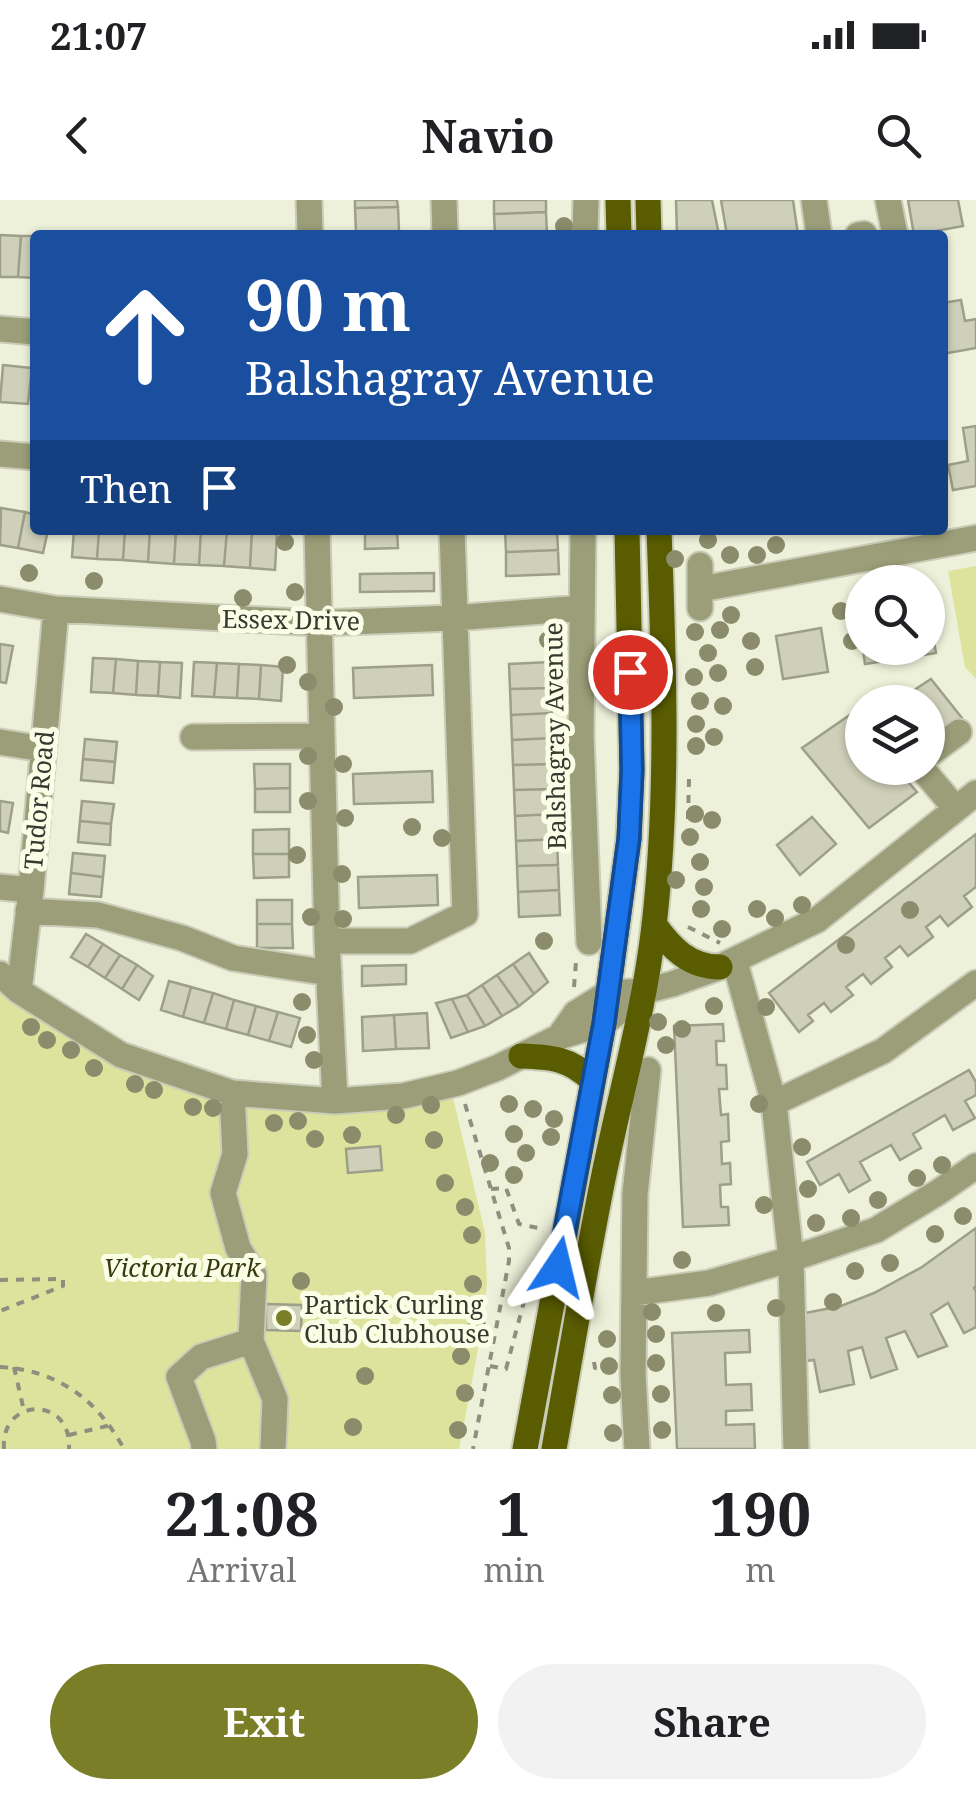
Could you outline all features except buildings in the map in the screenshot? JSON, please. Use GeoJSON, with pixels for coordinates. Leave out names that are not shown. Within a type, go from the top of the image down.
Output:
{"type":"FeatureCollection","features":[{"type":"Feature","properties":{"kind":"main road"},"geometry":{"type":"LineString","coordinates":[[618,200],[619,230]]}},
{"type":"Feature","properties":{"kind":"main road"},"geometry":{"type":"LineString","coordinates":[[648,200],[649,230]]}},
{"type":"Feature","properties":{"kind":"main road"},"geometry":{"type":"LineString","coordinates":[[525,1449],[604,1023],[630,822],[627,535]]}},
{"type":"Feature","properties":{"kind":"main road"},"geometry":{"type":"LineString","coordinates":[[659,535],[666,923],[677,952],[691,962],[705,967],[728,965]]}},
{"type":"Feature","properties":{"kind":"main road"},"geometry":{"type":"LineString","coordinates":[[554,1449],[604,1177],[645,991],[666,923]]}},
{"type":"Feature","properties":{"kind":"main road"},"geometry":{"type":"LineString","coordinates":[[521,1056],[562,1060],[592,1080]]}},
{"type":"Feature","properties":{"kind":"street"},"geometry":{"type":"LineString","coordinates":[[309,200],[310,230]]}},
{"type":"Feature","properties":{"kind":"street"},"geometry":{"type":"LineString","coordinates":[[444,200],[445,230]]}},
{"type":"Feature","properties":{"kind":"street"},"geometry":{"type":"LineString","coordinates":[[585,230],[586,200]]}},
{"type":"Feature","properties":{"kind":"street"},"geometry":{"type":"LineString","coordinates":[[814,200],[818,230]]}},
{"type":"Feature","properties":{"kind":"street"},"geometry":{"type":"LineString","coordinates":[[888,200],[894,230]]}},
{"type":"Feature","properties":{"kind":"street"},"geometry":{"type":"LineString","coordinates":[[0,329],[30,332]]}},
{"type":"Feature","properties":{"kind":"street"},"geometry":{"type":"LineString","coordinates":[[0,454],[30,456]]}},
{"type":"Feature","properties":{"kind":"street"},"geometry":{"type":"LineString","coordinates":[[317,535],[327,941],[336,1101]]}},
{"type":"Feature","properties":{"kind":"street"},"geometry":{"type":"LineString","coordinates":[[327,941],[410,941],[464,914],[452,535]]}},
{"type":"Feature","properties":{"kind":"street","name":"Balshagray Avenue"},"geometry":{"type":"LineString","coordinates":[[583,535],[581,736],[589,942]]}},
{"type":"Feature","properties":{"kind":"street"},"geometry":{"type":"LineString","coordinates":[[700,588],[976,538]]}},
{"type":"Feature","properties":{"kind":"street","name":"Essex Drive"},"geometry":{"type":"LineString","coordinates":[[0,599],[56,609],[318,623],[582,608]]}},
{"type":"Feature","properties":{"kind":"street","name":"Tudor Road"},"geometry":{"type":"LineString","coordinates":[[10,982],[29,900],[56,609]]}},
{"type":"Feature","properties":{"kind":"street"},"geometry":{"type":"LineString","coordinates":[[945,742],[958,732]]}},
{"type":"Feature","properties":{"kind":"street"},"geometry":{"type":"LineString","coordinates":[[192,737],[321,736]]}},
{"type":"Feature","properties":{"kind":"street"},"geometry":{"type":"LineString","coordinates":[[0,742],[43,750]]}},
{"type":"Feature","properties":{"kind":"street"},"geometry":{"type":"LineString","coordinates":[[559,1036],[576,1012],[608,993],[645,991],[728,965],[816,920],[966,801],[944,785]]}},
{"type":"Feature","properties":{"kind":"street"},"geometry":{"type":"LineString","coordinates":[[0,886],[29,900],[182,938],[233,958],[329,973]]}},
{"type":"Feature","properties":{"kind":"street"},"geometry":{"type":"LineString","coordinates":[[728,965],[774,1103],[791,1259],[796,1449]]}},
{"type":"Feature","properties":{"kind":"street"},"geometry":{"type":"LineString","coordinates":[[10,982],[121,1055],[232,1093],[336,1101],[402,1096],[458,1083],[559,1036],[604,1023],[645,991]]}},
{"type":"Feature","properties":{"kind":"street"},"geometry":{"type":"LineString","coordinates":[[774,1103],[883,1051],[976,983]]}},
{"type":"Feature","properties":{"kind":"street"},"geometry":{"type":"LineString","coordinates":[[638,1449],[633,1375],[635,1194],[648,1070]]}},
{"type":"Feature","properties":{"kind":"street"},"geometry":{"type":"LineString","coordinates":[[232,1093],[235,1154],[223,1193],[238,1248],[254,1275],[251,1341],[276,1399],[274,1449]]}},
{"type":"Feature","properties":{"kind":"street"},"geometry":{"type":"LineString","coordinates":[[634,1293],[708,1284],[876,1230],[976,1166]]}},
{"type":"Feature","properties":{"kind":"street"},"geometry":{"type":"LineString","coordinates":[[204,1449],[178,1376],[201,1357],[251,1341]]}},
{"type":"Feature","properties":{"kind":"path"},"geometry":{"type":"LineString","coordinates":[[688,820],[689,761]]}},
{"type":"Feature","properties":{"kind":"path"},"geometry":{"type":"LineString","coordinates":[[666,923],[723,944],[728,965]]}},
{"type":"Feature","properties":{"kind":"path"},"geometry":{"type":"LineString","coordinates":[[574,986],[576,957],[589,942]]}},
{"type":"Feature","properties":{"kind":"path"},"geometry":{"type":"LineString","coordinates":[[458,1083],[506,1233],[509,1261],[473,1449]]}},
{"type":"Feature","properties":{"kind":"path"},"geometry":{"type":"LineString","coordinates":[[491,1189],[506,1188],[519,1224],[543,1228],[538,1246]]}},
{"type":"Feature","properties":{"kind":"path"},"geometry":{"type":"LineString","coordinates":[[490,1366],[506,1369],[534,1264]]}},
{"type":"Feature","properties":{"kind":"path"},"geometry":{"type":"LineString","coordinates":[[0,1280],[63,1279],[64,1286],[0,1311]]}},
{"type":"Feature","properties":{"kind":"path"},"geometry":{"type":"LineString","coordinates":[[593,1350],[595,1368],[633,1375]]}},
{"type":"Feature","properties":{"kind":"path"},"geometry":{"type":"LineString","coordinates":[[0,1366],[34,1371],[66,1384],[91,1403],[124,1449]]}},
{"type":"Feature","properties":{"kind":"path"},"geometry":{"type":"LineString","coordinates":[[14,1368],[24,1411]]}},
{"type":"Feature","properties":{"kind":"path"},"geometry":{"type":"LineString","coordinates":[[4,1449],[8,1424],[24,1411],[38,1408],[52,1412],[63,1422],[69,1435],[68,1449]]}},
{"type":"Feature","properties":{"kind":"path"},"geometry":{"type":"LineString","coordinates":[[69,1435],[111,1426]]}},
{"type":"Feature","properties":{"kind":"green space"},"geometry":{"type":"Polygon","coordinates":[[[976,566],[976,679],[965,667],[948,571],[976,566]]]}},
{"type":"Feature","properties":{"kind":"green space","name":"Victoria Park"},"geometry":{"type":"Polygon","coordinates":[[[0,974],[121,1055],[232,1093],[451,1089],[485,1233],[487,1284],[459,1449],[0,1449],[0,974]]]}},
{"type":"Feature","properties":{"kind":"place","name":"Partick Curling Club Clubhouse"},"geometry":{"type":"Point","coordinates":[284,1318]}},
{"type":"Feature","properties":{"kind":"route"},"geometry":{"type":"LineString","coordinates":[[558,1267],[604,1023],[629,838],[630,672]]}}]}
